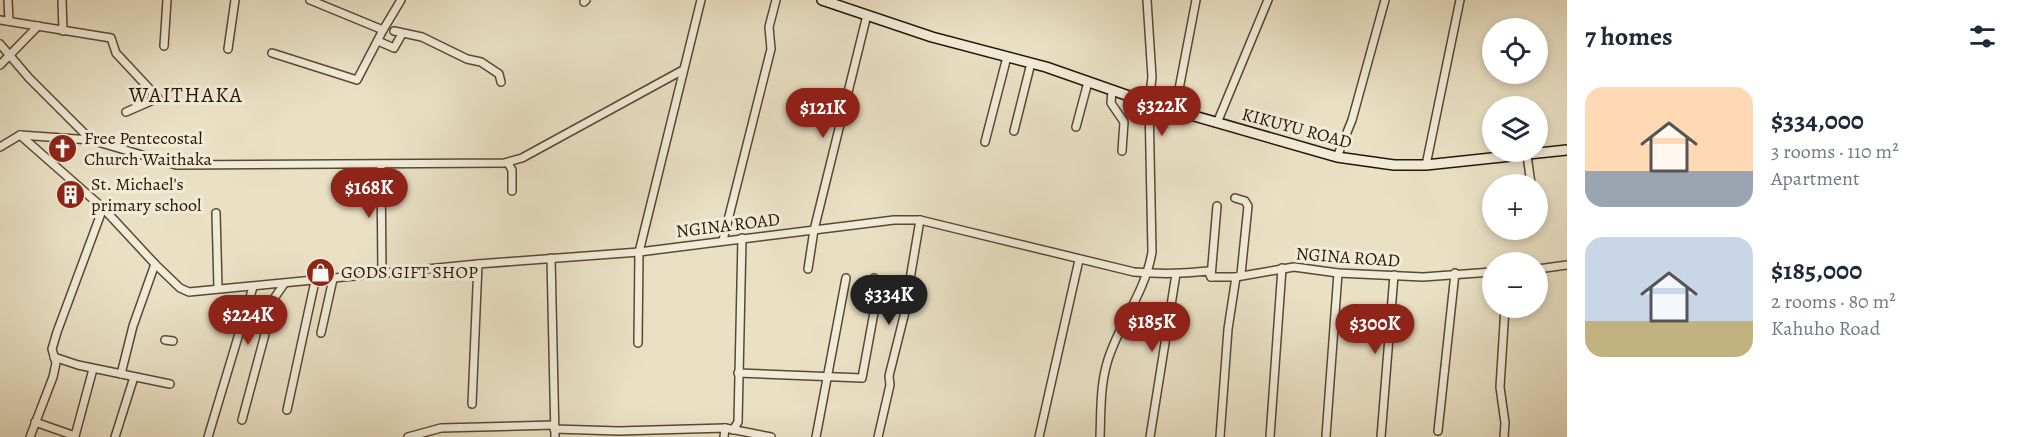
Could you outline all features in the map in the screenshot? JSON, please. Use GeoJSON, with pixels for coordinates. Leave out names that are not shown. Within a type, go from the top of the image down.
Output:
{"type":"FeatureCollection","features":[{"type":"Feature","properties":{"kind":"main road","name":"KIKUYU ROAD"},"geometry":{"type":"LineString","coordinates":[[822,0],[932,38],[1031,63],[1149,103],[1337,157],[1394,165],[1426,165],[1482,159]]}},
{"type":"Feature","properties":{"kind":"main road","name":"KIKUYU ROAD"},"geometry":{"type":"LineString","coordinates":[[1548,152],[1567,150]]}},
{"type":"Feature","properties":{"kind":"street"},"geometry":{"type":"LineString","coordinates":[[8,0],[9,21]]}},
{"type":"Feature","properties":{"kind":"street"},"geometry":{"type":"LineString","coordinates":[[62,0],[63,31]]}},
{"type":"Feature","properties":{"kind":"street"},"geometry":{"type":"LineString","coordinates":[[164,0],[164,46]]}},
{"type":"Feature","properties":{"kind":"street"},"geometry":{"type":"LineString","coordinates":[[228,49],[235,0]]}},
{"type":"Feature","properties":{"kind":"street"},"geometry":{"type":"LineString","coordinates":[[310,0],[383,30]]}},
{"type":"Feature","properties":{"kind":"street"},"geometry":{"type":"LineString","coordinates":[[638,344],[639,252],[701,0]]}},
{"type":"Feature","properties":{"kind":"street"},"geometry":{"type":"LineString","coordinates":[[723,240],[771,49],[768,27],[776,0]]}},
{"type":"Feature","properties":{"kind":"street"},"geometry":{"type":"LineString","coordinates":[[1100,437],[1102,393],[1107,364],[1148,273],[1152,241],[1149,103],[1152,77],[1147,0]]}},
{"type":"Feature","properties":{"kind":"street"},"geometry":{"type":"LineString","coordinates":[[1175,110],[1196,0]]}},
{"type":"Feature","properties":{"kind":"street"},"geometry":{"type":"LineString","coordinates":[[1217,123],[1268,0]]}},
{"type":"Feature","properties":{"kind":"street"},"geometry":{"type":"LineString","coordinates":[[1337,157],[1352,120],[1384,0]]}},
{"type":"Feature","properties":{"kind":"street"},"geometry":{"type":"LineString","coordinates":[[1426,165],[1460,0]]}},
{"type":"Feature","properties":{"kind":"street"},"geometry":{"type":"LineString","coordinates":[[272,52],[357,80],[399,1]]}},
{"type":"Feature","properties":{"kind":"street"},"geometry":{"type":"LineString","coordinates":[[808,268],[814,230],[867,15]]}},
{"type":"Feature","properties":{"kind":"street"},"geometry":{"type":"LineString","coordinates":[[0,20],[111,38],[116,53],[158,98],[126,112]]}},
{"type":"Feature","properties":{"kind":"street"},"geometry":{"type":"LineString","coordinates":[[0,65],[38,26]]}},
{"type":"Feature","properties":{"kind":"street"},"geometry":{"type":"LineString","coordinates":[[394,31],[418,35],[467,59],[481,62],[499,74],[501,82]]}},
{"type":"Feature","properties":{"kind":"street"},"geometry":{"type":"LineString","coordinates":[[378,41],[396,47],[402,34]]}},
{"type":"Feature","properties":{"kind":"street"},"geometry":{"type":"LineString","coordinates":[[0,44],[69,121],[91,140]]}},
{"type":"Feature","properties":{"kind":"street"},"geometry":{"type":"LineString","coordinates":[[986,142],[1007,57]]}},
{"type":"Feature","properties":{"kind":"street"},"geometry":{"type":"LineString","coordinates":[[1014,131],[1031,63]]}},
{"type":"Feature","properties":{"kind":"street"},"geometry":{"type":"LineString","coordinates":[[0,147],[20,135],[91,140],[176,165],[508,163],[522,158],[683,70]]}},
{"type":"Feature","properties":{"kind":"street"},"geometry":{"type":"LineString","coordinates":[[1076,127],[1088,82]]}},
{"type":"Feature","properties":{"kind":"street"},"geometry":{"type":"LineString","coordinates":[[1112,90],[1111,103],[1124,122],[1122,151]]}},
{"type":"Feature","properties":{"kind":"street","name":"NGINA ROAD"},"geometry":{"type":"LineString","coordinates":[[20,135],[103,208],[155,264],[184,291],[253,287],[478,264],[639,252],[894,220],[920,220],[1079,260],[1148,273],[1159,271],[1176,274],[1208,272],[1211,277],[1239,276],[1282,268],[1423,277],[1482,272]]}},
{"type":"Feature","properties":{"kind":"street"},"geometry":{"type":"LineString","coordinates":[[508,163],[512,191]]}},
{"type":"Feature","properties":{"kind":"street"},"geometry":{"type":"LineString","coordinates":[[381,165],[382,273]]}},
{"type":"Feature","properties":{"kind":"street"},"geometry":{"type":"LineString","coordinates":[[1220,437],[1228,329],[1239,276],[1248,206],[1245,201],[1235,198]]}},
{"type":"Feature","properties":{"kind":"street"},"geometry":{"type":"LineString","coordinates":[[1211,277],[1217,206]]}},
{"type":"Feature","properties":{"kind":"street"},"geometry":{"type":"LineString","coordinates":[[30,437],[53,377],[56,363],[52,349],[57,332],[103,208]]}},
{"type":"Feature","properties":{"kind":"street"},"geometry":{"type":"LineString","coordinates":[[216,213],[218,288]]}},
{"type":"Feature","properties":{"kind":"street"},"geometry":{"type":"LineString","coordinates":[[878,437],[890,385],[889,376],[911,288],[909,285],[920,220]]}},
{"type":"Feature","properties":{"kind":"street"},"geometry":{"type":"LineString","coordinates":[[724,437],[729,429],[738,422],[742,238]]}},
{"type":"Feature","properties":{"kind":"street"},"geometry":{"type":"LineString","coordinates":[[551,258],[554,430]]}},
{"type":"Feature","properties":{"kind":"street"},"geometry":{"type":"LineString","coordinates":[[1039,437],[1079,260]]}},
{"type":"Feature","properties":{"kind":"street"},"geometry":{"type":"LineString","coordinates":[[121,374],[133,326],[155,264]]}},
{"type":"Feature","properties":{"kind":"street"},"geometry":{"type":"LineString","coordinates":[[472,404],[478,264]]}},
{"type":"Feature","properties":{"kind":"street"},"geometry":{"type":"LineString","coordinates":[[1548,268],[1567,265]]}},
{"type":"Feature","properties":{"kind":"street"},"geometry":{"type":"LineString","coordinates":[[1270,437],[1282,268]]}},
{"type":"Feature","properties":{"kind":"street"},"geometry":{"type":"LineString","coordinates":[[1326,436],[1338,273]]}},
{"type":"Feature","properties":{"kind":"street"},"geometry":{"type":"LineString","coordinates":[[1438,431],[1455,273]]}},
{"type":"Feature","properties":{"kind":"street"},"geometry":{"type":"LineString","coordinates":[[1150,437],[1176,274]]}},
{"type":"Feature","properties":{"kind":"street"},"geometry":{"type":"LineString","coordinates":[[1381,437],[1394,275]]}},
{"type":"Feature","properties":{"kind":"street"},"geometry":{"type":"LineString","coordinates":[[816,437],[846,278]]}},
{"type":"Feature","properties":{"kind":"street"},"geometry":{"type":"LineString","coordinates":[[738,373],[862,378],[875,306],[874,278]]}},
{"type":"Feature","properties":{"kind":"street"},"geometry":{"type":"LineString","coordinates":[[321,333],[333,279]]}},
{"type":"Feature","properties":{"kind":"street"},"geometry":{"type":"LineString","coordinates":[[287,410],[315,280]]}},
{"type":"Feature","properties":{"kind":"street"},"geometry":{"type":"LineString","coordinates":[[242,420],[275,297],[284,284]]}},
{"type":"Feature","properties":{"kind":"street"},"geometry":{"type":"LineString","coordinates":[[208,437],[253,287]]}},
{"type":"Feature","properties":{"kind":"street"},"geometry":{"type":"LineString","coordinates":[[1504,318],[1500,387],[1505,423],[1504,437]]}},
{"type":"Feature","properties":{"kind":"street"},"geometry":{"type":"LineString","coordinates":[[54,357],[93,369],[170,384]]}},
{"type":"Feature","properties":{"kind":"street"},"geometry":{"type":"LineString","coordinates":[[35,422],[75,436],[93,369]]}},
{"type":"Feature","properties":{"kind":"street"},"geometry":{"type":"LineString","coordinates":[[115,437],[134,377]]}},
{"type":"Feature","properties":{"kind":"street"},"geometry":{"type":"LineString","coordinates":[[408,437],[441,428],[641,433],[729,429],[771,437]]}},
{"type":"Feature","properties":{"kind":"place","name":"Free Pentecostal Church Waithaka"},"geometry":{"type":"Point","coordinates":[63,148]}},
{"type":"Feature","properties":{"kind":"place","name":"St. Michael's primary school"},"geometry":{"type":"Point","coordinates":[70,194]}},
{"type":"Feature","properties":{"kind":"place","name":"GODS GIFT SHOP"},"geometry":{"type":"Point","coordinates":[320,272]}},
{"type":"Feature","properties":{"kind":"district","name":"WAITHAKA"},"geometry":{"type":"Point","coordinates":[186,95]}}]}
